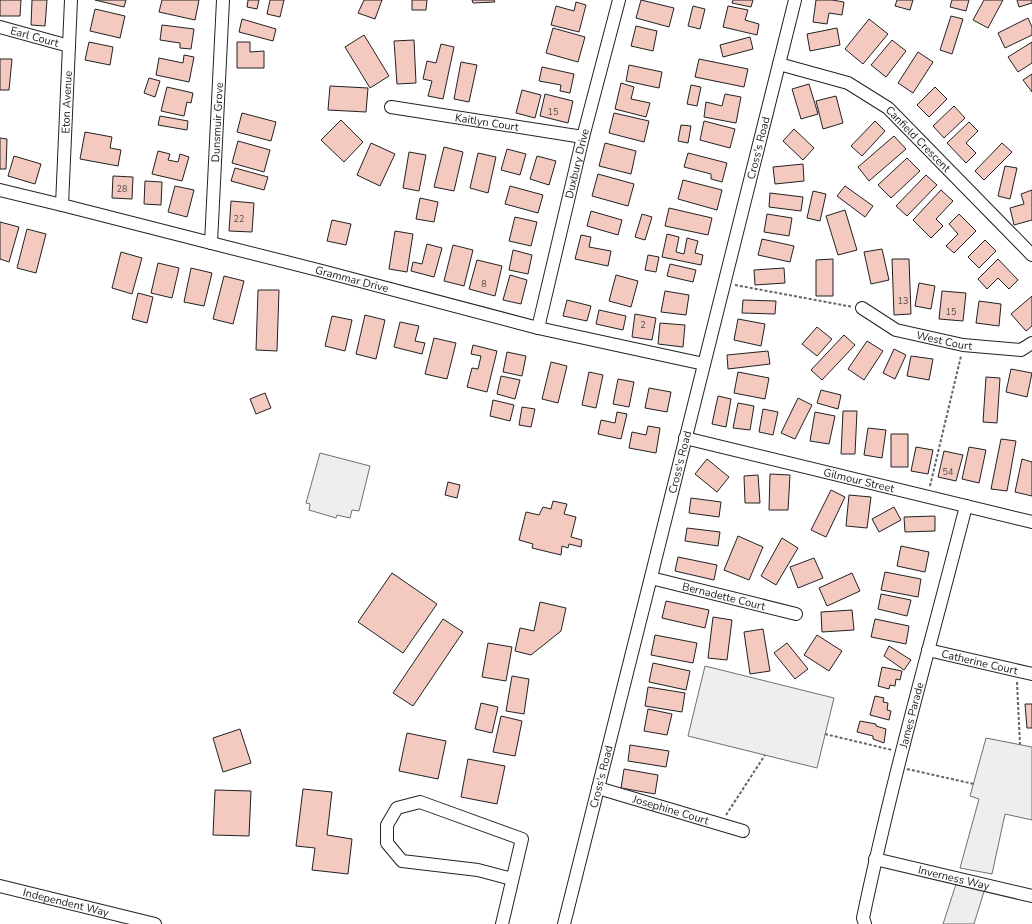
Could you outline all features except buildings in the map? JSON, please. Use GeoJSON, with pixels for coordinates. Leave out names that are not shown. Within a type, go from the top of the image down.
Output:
{"type":"FeatureCollection","features":[{"type":"Feature","properties":{"kind":"street","name":"Eton Avenue"},"geometry":{"type":"LineString","coordinates":[[62,205],[71,0]]}},
{"type":"Feature","properties":{"kind":"street","name":"Dunsmuir Grove"},"geometry":{"type":"LineString","coordinates":[[211,244],[223,0]]}},
{"type":"Feature","properties":{"kind":"street","name":"Duxbury Drive"},"geometry":{"type":"LineString","coordinates":[[538,328],[583,137],[619,0]]}},
{"type":"Feature","properties":{"kind":"street","name":"Cross's Road"},"geometry":{"type":"LineString","coordinates":[[564,924],[795,0]]}},
{"type":"Feature","properties":{"kind":"street","name":"Earl Court"},"geometry":{"type":"LineString","coordinates":[[0,28],[69,46]]}},
{"type":"Feature","properties":{"kind":"street","name":"Canfield Crescent"},"geometry":{"type":"LineString","coordinates":[[779,64],[848,83],[888,108],[1032,255]]}},
{"type":"Feature","properties":{"kind":"street","name":"Kaitlyn Court"},"geometry":{"type":"LineString","coordinates":[[391,107],[583,137]]}},
{"type":"Feature","properties":{"kind":"street","name":"Grammar Drive"},"geometry":{"type":"LineString","coordinates":[[0,190],[322,271],[538,328],[704,364]]}},
{"type":"Feature","properties":{"kind":"street","name":"West Court"},"geometry":{"type":"LineString","coordinates":[[862,308],[896,330],[963,345],[1021,350],[1032,344]]}},
{"type":"Feature","properties":{"kind":"street","name":"Gilmour Street"},"geometry":{"type":"LineString","coordinates":[[686,438],[1032,522]]}},
{"type":"Feature","properties":{"kind":"street","name":"James Parade"},"geometry":{"type":"LineString","coordinates":[[865,924],[863,918],[875,859],[966,506]]}},
{"type":"Feature","properties":{"kind":"street","name":"Bernadette Court"},"geometry":{"type":"LineString","coordinates":[[651,578],[796,614]]}},
{"type":"Feature","properties":{"kind":"street","name":"Catherine Court"},"geometry":{"type":"LineString","coordinates":[[928,650],[1032,674]]}},
{"type":"Feature","properties":{"kind":"street","name":"Josephine Court"},"geometry":{"type":"LineString","coordinates":[[598,788],[743,831]]}},
{"type":"Feature","properties":{"kind":"street"},"geometry":{"type":"LineString","coordinates":[[502,924],[522,839],[420,802],[397,808],[387,825],[387,843],[402,861],[478,870],[512,879]]}},
{"type":"Feature","properties":{"kind":"street","name":"Inverness Way"},"geometry":{"type":"LineString","coordinates":[[875,859],[1032,896]]}},
{"type":"Feature","properties":{"kind":"street","name":"Independent Way"},"geometry":{"type":"LineString","coordinates":[[0,886],[155,924]]}},
{"type":"Feature","properties":{"kind":"path"},"geometry":{"type":"LineString","coordinates":[[724,283],[862,308]]}},
{"type":"Feature","properties":{"kind":"path"},"geometry":{"type":"LineString","coordinates":[[927,497],[963,345]]}},
{"type":"Feature","properties":{"kind":"path"},"geometry":{"type":"LineString","coordinates":[[1016,671],[1020,745]]}},
{"type":"Feature","properties":{"kind":"path"},"geometry":{"type":"LineString","coordinates":[[825,734],[902,752]]}},
{"type":"Feature","properties":{"kind":"path"},"geometry":{"type":"LineString","coordinates":[[720,824],[765,755]]}},
{"type":"Feature","properties":{"kind":"path"},"geometry":{"type":"LineString","coordinates":[[898,766],[974,784]]}},
{"type":"Feature","properties":{"kind":"shaded area"},"geometry":{"type":"Polygon","coordinates":[[[320,453],[370,466],[359,511],[352,510],[350,518],[337,515],[336,518],[309,510],[310,504],[306,503],[320,453]]]}},
{"type":"Feature","properties":{"kind":"shaded area"},"geometry":{"type":"Polygon","coordinates":[[[705,666],[834,698],[817,768],[688,736],[705,666]]]}},
{"type":"Feature","properties":{"kind":"shaded area"},"geometry":{"type":"Polygon","coordinates":[[[986,738],[1032,747],[1032,820],[1005,814],[992,874],[960,868],[979,799],[970,796],[986,738]]]}},
{"type":"Feature","properties":{"kind":"shaded area"},"geometry":{"type":"Polygon","coordinates":[[[958,878],[986,885],[974,924],[943,924],[958,878]]]}}]}
